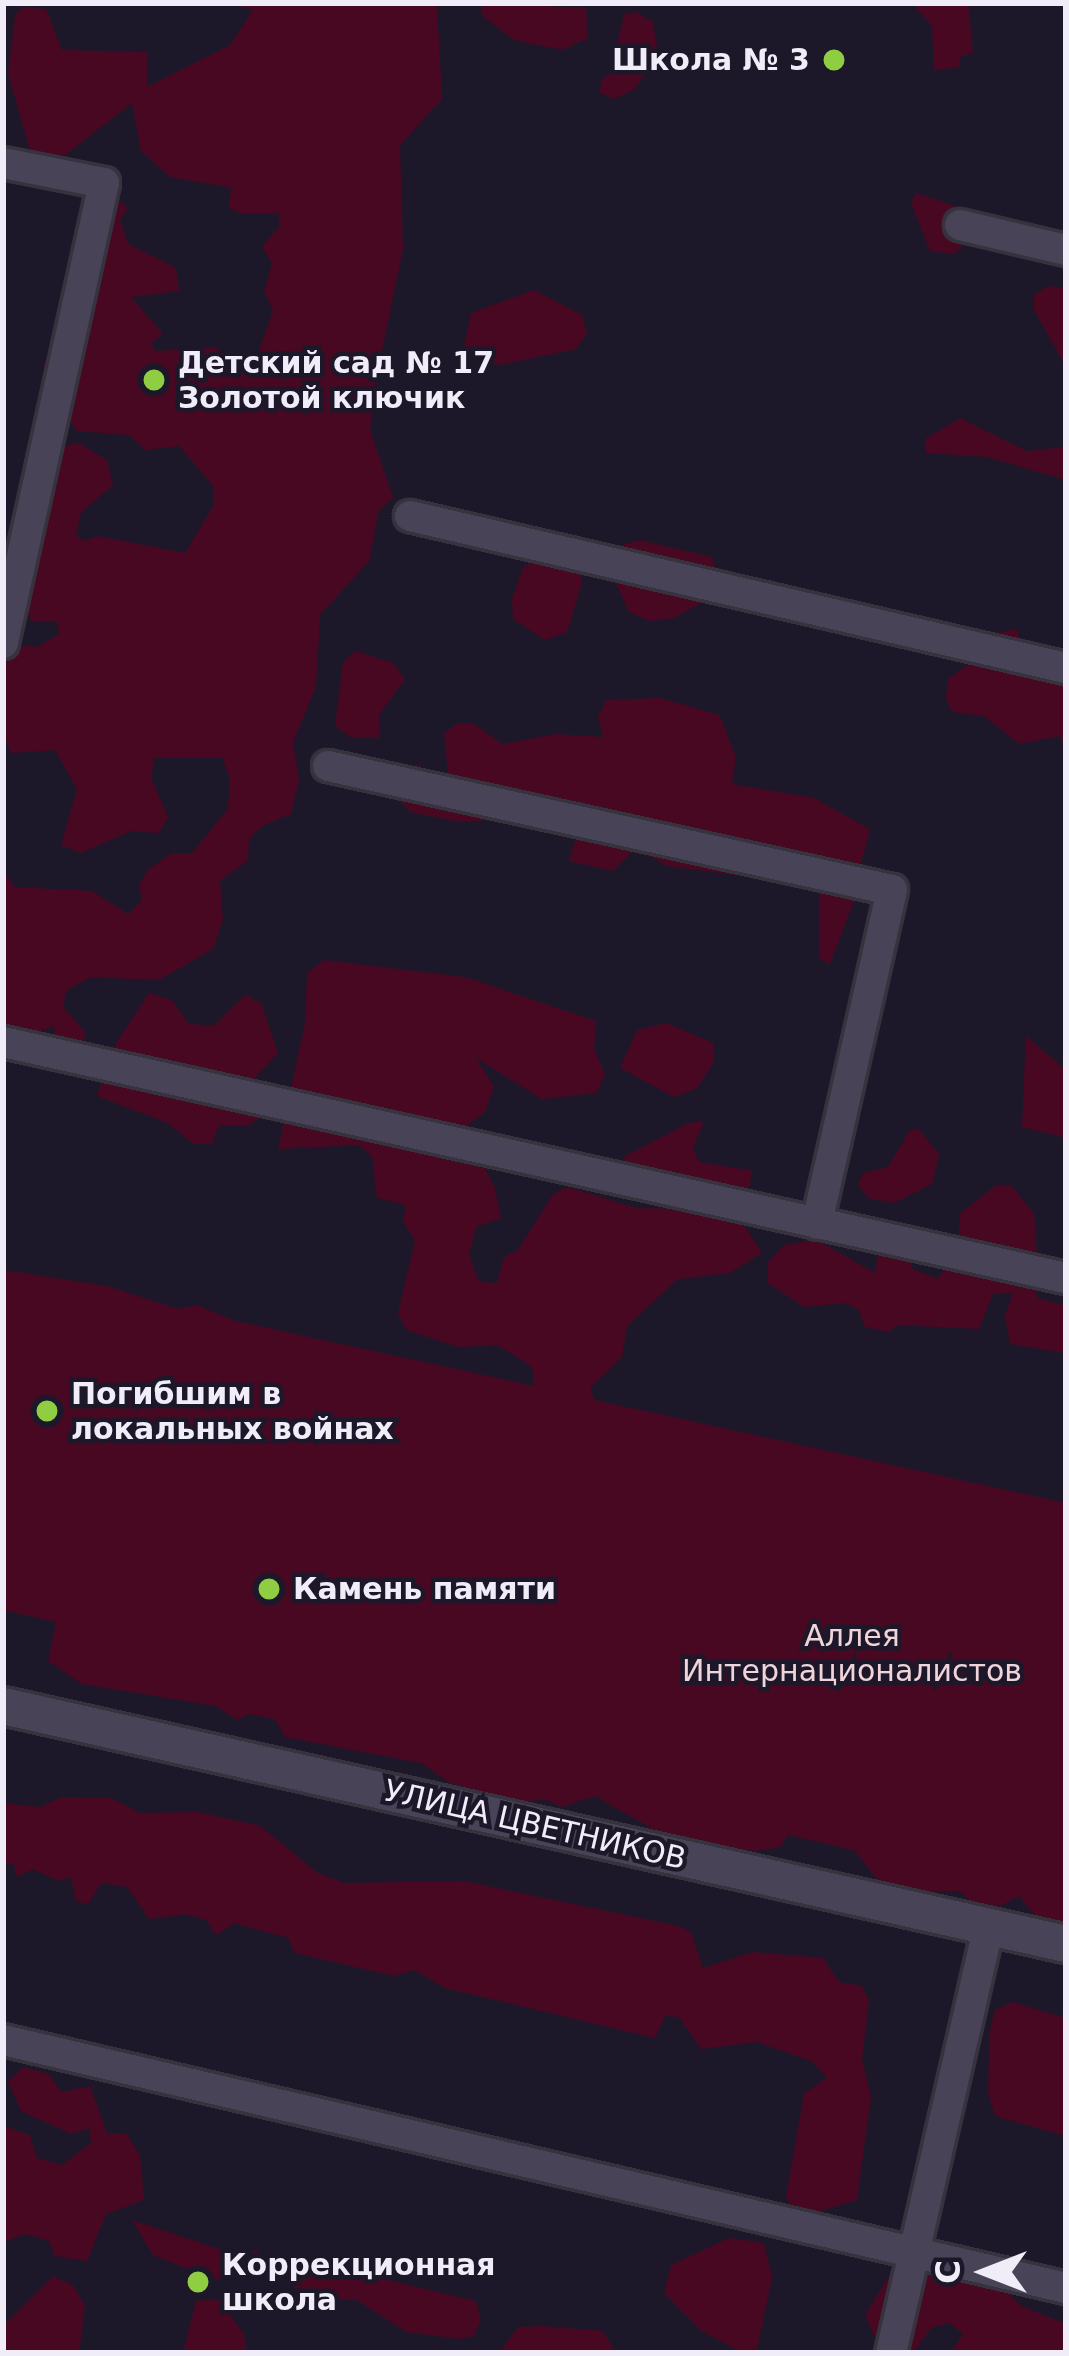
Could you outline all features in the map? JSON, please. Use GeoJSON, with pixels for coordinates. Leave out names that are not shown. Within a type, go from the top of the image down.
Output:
{"type":"FeatureCollection","features":[{"type":"Feature","properties":{"kind":"street","name":"УЛИЦА ЦВЕТНИКОВ"},"geometry":{"type":"LineString","coordinates":[[3,1706],[1066,1944]]}},
{"type":"Feature","properties":{"kind":"lane"},"geometry":{"type":"LineString","coordinates":[[3,163],[104,183],[3,643]]}},
{"type":"Feature","properties":{"kind":"lane"},"geometry":{"type":"LineString","coordinates":[[960,226],[1066,250]]}},
{"type":"Feature","properties":{"kind":"lane"},"geometry":{"type":"LineString","coordinates":[[410,516],[1066,668]]}},
{"type":"Feature","properties":{"kind":"lane"},"geometry":{"type":"LineString","coordinates":[[328,766],[892,890],[817,1224]]}},
{"type":"Feature","properties":{"kind":"lane"},"geometry":{"type":"LineString","coordinates":[[3,1042],[1066,1278]]}},
{"type":"Feature","properties":{"kind":"lane"},"geometry":{"type":"LineString","coordinates":[[891,2353],[989,1926]]}},
{"type":"Feature","properties":{"kind":"lane"},"geometry":{"type":"LineString","coordinates":[[3,2040],[1066,2288]]}},
{"type":"Feature","properties":{"kind":"green space","name":"Детский сад № 17 Золотой ключик"},"geometry":{"type":"Polygon","coordinates":[[[226,3],[437,3],[442,99],[400,145],[403,249],[373,394],[370,430],[393,497],[379,510],[369,561],[320,615],[316,687],[293,742],[299,780],[291,814],[262,826],[249,839],[248,860],[220,881],[223,919],[213,949],[159,980],[91,977],[66,991],[63,1007],[86,1033],[76,1059],[57,1054],[54,1026],[7,1043],[3,1037],[3,843],[4,873],[15,887],[92,891],[128,914],[142,900],[139,885],[148,870],[172,853],[192,853],[228,809],[230,778],[222,758],[154,758],[151,778],[168,817],[159,833],[131,831],[81,853],[61,845],[77,789],[55,750],[11,753],[3,732],[3,643],[37,647],[59,634],[57,621],[32,621],[26,611],[26,573],[47,467],[63,446],[79,443],[107,460],[113,485],[81,512],[76,535],[84,541],[97,536],[185,553],[213,506],[214,487],[179,446],[145,450],[129,435],[77,431],[42,381],[44,365],[61,317],[106,251],[92,239],[113,196],[128,208],[120,220],[128,244],[176,268],[179,291],[131,297],[163,334],[151,343],[155,351],[216,347],[239,373],[258,354],[273,310],[264,291],[272,264],[262,246],[279,227],[279,213],[241,213],[229,208],[231,188],[170,177],[141,151],[132,103],[65,155],[31,154],[8,74],[15,16],[22,7],[46,9],[62,50],[147,52],[147,87],[230,45],[253,10],[226,3]]]}},
{"type":"Feature","properties":{"kind":"green space"},"geometry":{"type":"Polygon","coordinates":[[[483,3],[586,8],[588,38],[562,50],[514,40],[481,15],[483,3]]]}},
{"type":"Feature","properties":{"kind":"green space"},"geometry":{"type":"Polygon","coordinates":[[[912,3],[968,3],[973,52],[960,57],[960,67],[934,70],[932,26],[912,3]]]}},
{"type":"Feature","properties":{"kind":"green space"},"geometry":{"type":"Polygon","coordinates":[[[637,12],[653,22],[658,55],[634,90],[614,99],[599,92],[602,80],[611,72],[624,14],[637,12]]]}},
{"type":"Feature","properties":{"kind":"green space"},"geometry":{"type":"Polygon","coordinates":[[[916,193],[984,220],[955,254],[930,251],[911,203],[916,193]]]}},
{"type":"Feature","properties":{"kind":"green space"},"geometry":{"type":"Polygon","coordinates":[[[1049,286],[1066,288],[1066,367],[1034,310],[1034,294],[1049,286]]]}},
{"type":"Feature","properties":{"kind":"green space"},"geometry":{"type":"Polygon","coordinates":[[[534,290],[582,315],[587,333],[576,349],[500,365],[462,356],[471,313],[534,290]]]}},
{"type":"Feature","properties":{"kind":"green space"},"geometry":{"type":"Polygon","coordinates":[[[960,418],[1027,451],[1066,447],[1066,480],[987,457],[926,453],[925,439],[960,418]]]}},
{"type":"Feature","properties":{"kind":"green space"},"geometry":{"type":"Polygon","coordinates":[[[640,540],[711,557],[716,571],[701,603],[674,618],[650,621],[629,612],[606,561],[610,548],[640,540]]]}},
{"type":"Feature","properties":{"kind":"green space"},"geometry":{"type":"Polygon","coordinates":[[[558,550],[574,554],[582,582],[567,632],[545,640],[513,619],[512,599],[523,567],[558,550]]]}},
{"type":"Feature","properties":{"kind":"green space"},"geometry":{"type":"Polygon","coordinates":[[[1017,629],[1022,647],[1066,668],[1066,752],[1060,736],[1019,744],[984,716],[952,712],[946,698],[948,679],[982,655],[988,634],[1017,629]]]}},
{"type":"Feature","properties":{"kind":"green space"},"geometry":{"type":"Polygon","coordinates":[[[355,651],[393,663],[405,679],[379,715],[380,738],[352,738],[335,726],[343,662],[355,651]]]}},
{"type":"Feature","properties":{"kind":"green space"},"geometry":{"type":"Polygon","coordinates":[[[660,698],[719,715],[736,756],[732,784],[814,798],[870,829],[861,863],[845,880],[856,895],[830,964],[819,958],[819,886],[667,866],[636,848],[613,871],[569,861],[576,837],[515,823],[507,806],[483,821],[460,822],[410,812],[395,795],[394,781],[416,763],[425,777],[448,773],[444,734],[457,723],[474,724],[502,744],[556,734],[603,737],[598,717],[606,700],[660,698]]]}},
{"type":"Feature","properties":{"kind":"green space","name":"Аллея Интернационалистов"},"geometry":{"type":"Polygon","coordinates":[[[324,960],[465,977],[596,1021],[594,1049],[605,1074],[596,1093],[542,1099],[476,1058],[494,1087],[485,1112],[445,1142],[447,1160],[485,1168],[495,1189],[501,1218],[476,1227],[469,1255],[479,1282],[497,1283],[504,1257],[518,1250],[553,1194],[568,1187],[636,1208],[684,1209],[699,1199],[659,1174],[622,1172],[625,1156],[689,1123],[704,1121],[693,1148],[699,1162],[753,1171],[740,1219],[762,1253],[730,1273],[678,1279],[627,1326],[622,1357],[590,1388],[595,1400],[1066,1503],[1066,1926],[1043,1925],[1019,1896],[1000,1906],[971,1902],[960,1891],[902,1892],[877,1879],[854,1850],[788,1835],[780,1847],[755,1851],[676,1842],[595,1796],[561,1807],[545,1799],[521,1802],[450,1783],[421,1763],[285,1737],[275,1719],[249,1714],[237,1720],[216,1706],[82,1684],[48,1661],[56,1622],[3,1610],[4,1270],[107,1286],[178,1309],[196,1305],[236,1321],[534,1386],[532,1367],[498,1345],[458,1347],[406,1330],[398,1313],[415,1241],[403,1221],[406,1205],[377,1198],[372,1156],[359,1145],[278,1149],[305,1023],[307,973],[324,960]]]}},
{"type":"Feature","properties":{"kind":"green space"},"geometry":{"type":"Polygon","coordinates":[[[149,993],[172,1000],[189,1024],[213,1026],[245,995],[261,1003],[278,1053],[255,1078],[267,1101],[264,1116],[248,1125],[219,1125],[212,1144],[193,1144],[168,1123],[97,1096],[115,1045],[149,993]]]}},
{"type":"Feature","properties":{"kind":"green space"},"geometry":{"type":"Polygon","coordinates":[[[666,1023],[713,1043],[714,1062],[697,1088],[674,1097],[620,1068],[637,1030],[666,1023]]]}},
{"type":"Feature","properties":{"kind":"green space"},"geometry":{"type":"Polygon","coordinates":[[[1026,1036],[1066,1070],[1066,1138],[1022,1127],[1026,1036]]]}},
{"type":"Feature","properties":{"kind":"green space"},"geometry":{"type":"Polygon","coordinates":[[[910,1130],[920,1130],[939,1155],[932,1184],[894,1203],[868,1198],[858,1184],[863,1173],[888,1167],[910,1130]]]}},
{"type":"Feature","properties":{"kind":"green space"},"geometry":{"type":"Polygon","coordinates":[[[995,1186],[1012,1186],[1034,1214],[1037,1254],[1026,1269],[1038,1298],[1066,1306],[1066,1353],[1010,1344],[1005,1316],[1013,1293],[993,1294],[979,1329],[896,1325],[889,1332],[865,1327],[859,1310],[845,1303],[804,1307],[768,1283],[768,1262],[784,1245],[817,1240],[875,1273],[878,1254],[908,1250],[912,1269],[938,1279],[958,1244],[960,1214],[995,1186]]]}},
{"type":"Feature","properties":{"kind":"green space"},"geometry":{"type":"Polygon","coordinates":[[[62,1797],[111,1798],[140,1813],[198,1812],[260,1826],[318,1873],[344,1883],[464,1881],[679,1926],[691,1932],[703,1968],[753,1952],[823,1958],[839,1982],[862,1986],[869,2000],[862,2059],[871,2097],[857,2200],[817,2212],[792,2208],[786,2197],[804,2094],[827,2077],[811,2061],[757,2042],[701,2049],[679,2017],[665,2016],[655,2038],[445,1988],[415,1970],[394,1976],[295,1953],[288,1938],[235,1923],[216,1935],[206,1920],[186,1914],[149,1919],[127,1887],[101,1883],[88,1904],[76,1901],[71,1877],[59,1881],[33,1869],[17,1877],[13,1863],[3,1864],[3,1803],[40,1807],[62,1797]]]}},
{"type":"Feature","properties":{"kind":"green space"},"geometry":{"type":"Polygon","coordinates":[[[1012,2002],[1066,2018],[1066,2136],[995,2116],[988,2093],[990,2031],[995,2010],[1012,2002]]]}},
{"type":"Feature","properties":{"kind":"green space"},"geometry":{"type":"Polygon","coordinates":[[[24,2067],[49,2074],[61,2092],[90,2086],[107,2133],[126,2133],[140,2155],[144,2200],[106,2214],[87,2261],[55,2256],[49,2241],[26,2234],[3,2242],[3,2126],[30,2135],[37,2158],[62,2165],[91,2143],[89,2128],[71,2134],[21,2111],[8,2081],[24,2067]]]}},
{"type":"Feature","properties":{"kind":"green space"},"geometry":{"type":"Polygon","coordinates":[[[132,2220],[222,2250],[256,2249],[262,2261],[257,2274],[215,2280],[153,2255],[132,2220]]]}},
{"type":"Feature","properties":{"kind":"green space"},"geometry":{"type":"Polygon","coordinates":[[[729,2238],[764,2243],[772,2278],[757,2349],[741,2352],[702,2331],[664,2293],[671,2265],[729,2238]]]}},
{"type":"Feature","properties":{"kind":"green space"},"geometry":{"type":"Polygon","coordinates":[[[897,2263],[1002,2287],[1021,2306],[1066,2324],[1066,2353],[951,2353],[963,2334],[950,2323],[932,2327],[914,2351],[880,2349],[865,2315],[897,2263]]]}},
{"type":"Feature","properties":{"kind":"green space"},"geometry":{"type":"Polygon","coordinates":[[[303,2269],[345,2270],[476,2301],[481,2320],[474,2336],[459,2339],[406,2332],[357,2300],[298,2300],[292,2280],[303,2269]]]}},
{"type":"Feature","properties":{"kind":"green space"},"geometry":{"type":"Polygon","coordinates":[[[53,2276],[74,2286],[85,2306],[79,2353],[3,2353],[3,2326],[53,2276]]]}},
{"type":"Feature","properties":{"kind":"green space"},"geometry":{"type":"Polygon","coordinates":[[[218,2299],[244,2334],[247,2353],[183,2353],[196,2301],[218,2299]]]}},
{"type":"Feature","properties":{"kind":"green space"},"geometry":{"type":"Polygon","coordinates":[[[518,2327],[603,2331],[616,2353],[499,2353],[518,2327]]]}},
{"type":"Feature","properties":{"kind":"place","name":"Школа № 3"},"geometry":{"type":"Point","coordinates":[834,60]}},
{"type":"Feature","properties":{"kind":"place","name":"Детский сад № 17 Золотой ключик"},"geometry":{"type":"Point","coordinates":[154,380]}},
{"type":"Feature","properties":{"kind":"place","name":"Погибшим в локальных войнах"},"geometry":{"type":"Point","coordinates":[47,1411]}},
{"type":"Feature","properties":{"kind":"place","name":"Камень памяти"},"geometry":{"type":"Point","coordinates":[269,1589]}},
{"type":"Feature","properties":{"kind":"place","name":"Коррекционная школа"},"geometry":{"type":"Point","coordinates":[198,2282]}}]}
